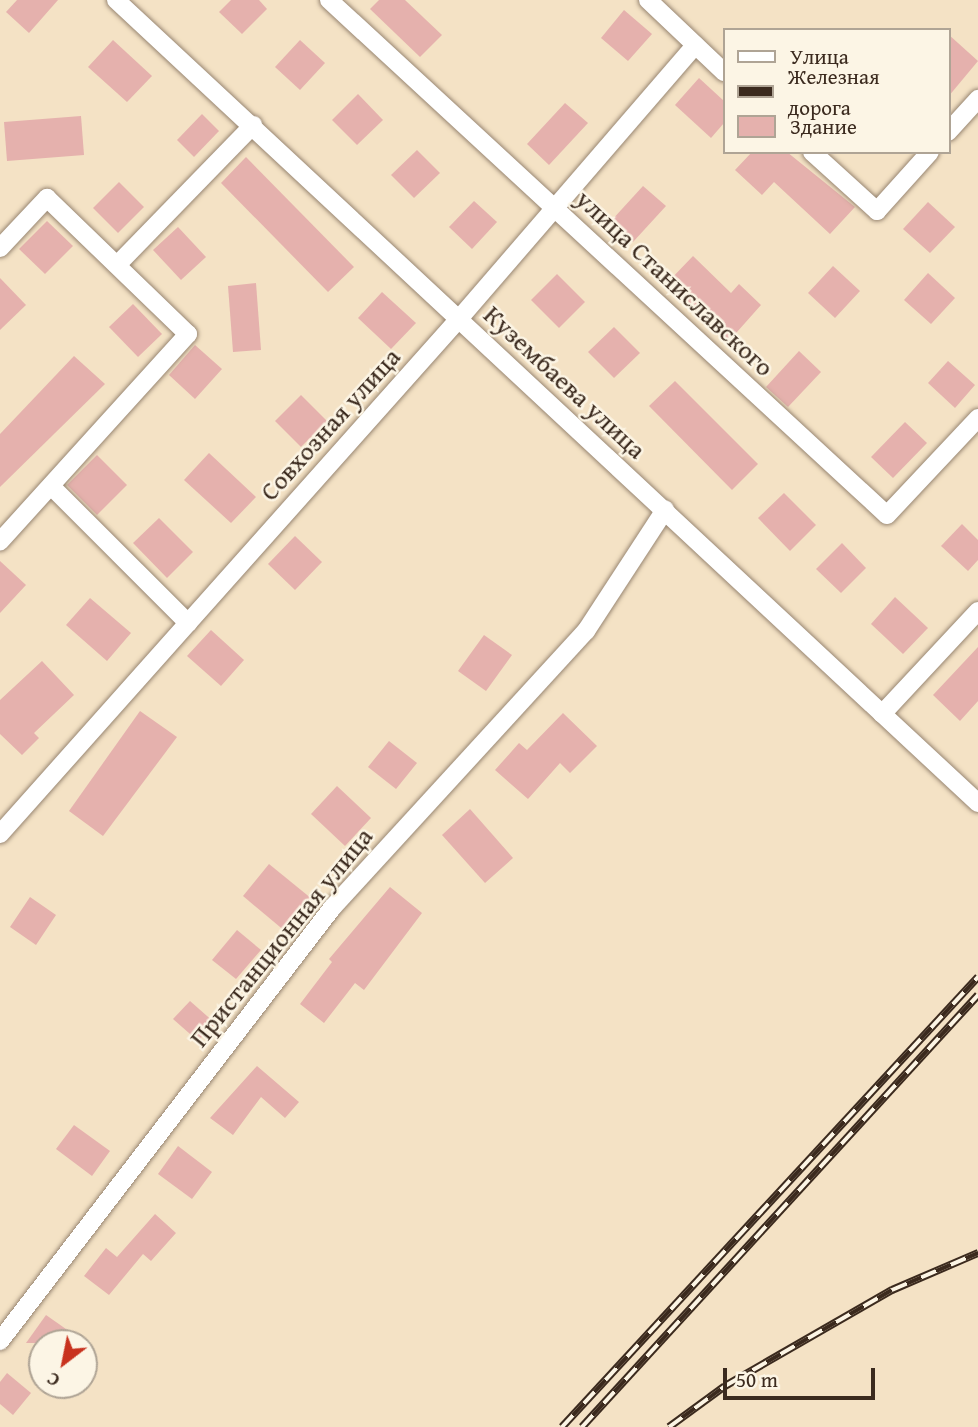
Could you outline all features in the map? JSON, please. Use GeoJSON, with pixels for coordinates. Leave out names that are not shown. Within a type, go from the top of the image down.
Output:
{"type":"FeatureCollection","features":[{"type":"Feature","properties":{"kind":"street","name":"Кузембаева улица"},"geometry":{"type":"LineString","coordinates":[[116,0],[978,803]]}},
{"type":"Feature","properties":{"kind":"street","name":"улица Станиславского"},"geometry":{"type":"LineString","coordinates":[[329,0],[887,515],[978,418]]}},
{"type":"Feature","properties":{"kind":"street"},"geometry":{"type":"LineString","coordinates":[[648,0],[722,70]]}},
{"type":"Feature","properties":{"kind":"street","name":"Совхозная улица"},"geometry":{"type":"LineString","coordinates":[[0,834],[458,320],[695,45]]}},
{"type":"Feature","properties":{"kind":"street"},"geometry":{"type":"LineString","coordinates":[[950,130],[978,99]]}},
{"type":"Feature","properties":{"kind":"street"},"geometry":{"type":"LineString","coordinates":[[118,264],[253,125]]}},
{"type":"Feature","properties":{"kind":"street"},"geometry":{"type":"LineString","coordinates":[[814,154],[877,211],[928,154]]}},
{"type":"Feature","properties":{"kind":"street"},"geometry":{"type":"LineString","coordinates":[[0,248],[47,198],[188,334],[0,541]]}},
{"type":"Feature","properties":{"kind":"street"},"geometry":{"type":"LineString","coordinates":[[51,486],[188,623]]}},
{"type":"Feature","properties":{"kind":"street","name":"Пристанционная улица"},"geometry":{"type":"LineString","coordinates":[[0,1341],[332,908],[586,631],[664,510]]}},
{"type":"Feature","properties":{"kind":"street"},"geometry":{"type":"LineString","coordinates":[[882,714],[978,611]]}},
{"type":"Feature","properties":{"kind":"building"},"geometry":{"type":"Polygon","coordinates":[[[17,0],[58,0],[29,33],[6,12],[17,0]]]}},
{"type":"Feature","properties":{"kind":"building"},"geometry":{"type":"Polygon","coordinates":[[[231,0],[259,0],[267,9],[242,34],[219,12],[231,0]]]}},
{"type":"Feature","properties":{"kind":"building"},"geometry":{"type":"Polygon","coordinates":[[[379,0],[405,0],[442,35],[420,57],[370,9],[379,0]]]}},
{"type":"Feature","properties":{"kind":"building"},"geometry":{"type":"Polygon","coordinates":[[[624,10],[652,34],[628,61],[601,38],[624,10]]]}},
{"type":"Feature","properties":{"kind":"building"},"geometry":{"type":"Polygon","coordinates":[[[950,36],[978,61],[950,95],[950,36]]]}},
{"type":"Feature","properties":{"kind":"building"},"geometry":{"type":"Polygon","coordinates":[[[113,40],[152,76],[127,102],[88,67],[113,40]]]}},
{"type":"Feature","properties":{"kind":"building"},"geometry":{"type":"Polygon","coordinates":[[[300,40],[325,63],[300,90],[275,67],[300,40]]]}},
{"type":"Feature","properties":{"kind":"building"},"geometry":{"type":"Polygon","coordinates":[[[699,78],[722,99],[722,125],[711,138],[675,105],[699,78]]]}},
{"type":"Feature","properties":{"kind":"building"},"geometry":{"type":"Polygon","coordinates":[[[358,94],[383,120],[357,145],[332,120],[358,94]]]}},
{"type":"Feature","properties":{"kind":"building"},"geometry":{"type":"Polygon","coordinates":[[[565,103],[588,123],[549,165],[527,144],[565,103]]]}},
{"type":"Feature","properties":{"kind":"building"},"geometry":{"type":"Polygon","coordinates":[[[202,114],[219,131],[194,157],[177,140],[202,114]]]}},
{"type":"Feature","properties":{"kind":"building"},"geometry":{"type":"Polygon","coordinates":[[[81,116],[84,155],[7,161],[4,122],[81,116]]]}},
{"type":"Feature","properties":{"kind":"building"},"geometry":{"type":"Polygon","coordinates":[[[417,150],[440,173],[414,198],[391,175],[417,150]]]}},
{"type":"Feature","properties":{"kind":"building"},"geometry":{"type":"Polygon","coordinates":[[[750,154],[789,154],[855,207],[830,234],[774,182],[762,195],[735,170],[750,154]]]}},
{"type":"Feature","properties":{"kind":"building"},"geometry":{"type":"Polygon","coordinates":[[[246,157],[354,267],[328,292],[221,183],[246,157]]]}},
{"type":"Feature","properties":{"kind":"building"},"geometry":{"type":"Polygon","coordinates":[[[119,182],[144,207],[118,233],[93,208],[119,182]]]}},
{"type":"Feature","properties":{"kind":"building"},"geometry":{"type":"Polygon","coordinates":[[[643,186],[666,206],[633,242],[611,221],[643,186]]]}},
{"type":"Feature","properties":{"kind":"building"},"geometry":{"type":"Polygon","coordinates":[[[474,201],[497,222],[472,249],[449,227],[474,201]]]}},
{"type":"Feature","properties":{"kind":"building"},"geometry":{"type":"Polygon","coordinates":[[[928,202],[955,227],[930,253],[903,229],[928,202]]]}},
{"type":"Feature","properties":{"kind":"building"},"geometry":{"type":"Polygon","coordinates":[[[47,221],[73,246],[45,274],[19,249],[47,221]]]}},
{"type":"Feature","properties":{"kind":"building"},"geometry":{"type":"Polygon","coordinates":[[[178,227],[206,257],[181,280],[153,250],[178,227]]]}},
{"type":"Feature","properties":{"kind":"building"},"geometry":{"type":"Polygon","coordinates":[[[693,256],[731,293],[739,284],[761,305],[729,341],[668,282],[693,256]]]}},
{"type":"Feature","properties":{"kind":"building"},"geometry":{"type":"Polygon","coordinates":[[[833,266],[860,291],[835,318],[808,293],[833,266]]]}},
{"type":"Feature","properties":{"kind":"building"},"geometry":{"type":"Polygon","coordinates":[[[928,273],[955,298],[931,324],[904,300],[928,273]]]}},
{"type":"Feature","properties":{"kind":"building"},"geometry":{"type":"Polygon","coordinates":[[[557,274],[585,302],[559,328],[531,300],[557,274]]]}},
{"type":"Feature","properties":{"kind":"building"},"geometry":{"type":"Polygon","coordinates":[[[0,278],[26,305],[0,330],[0,278]]]}},
{"type":"Feature","properties":{"kind":"building"},"geometry":{"type":"Polygon","coordinates":[[[256,283],[261,350],[233,352],[228,286],[256,283]]]}},
{"type":"Feature","properties":{"kind":"building"},"geometry":{"type":"Polygon","coordinates":[[[382,292],[416,323],[391,349],[358,318],[382,292]]]}},
{"type":"Feature","properties":{"kind":"building"},"geometry":{"type":"Polygon","coordinates":[[[133,304],[162,334],[138,357],[109,327],[133,304]]]}},
{"type":"Feature","properties":{"kind":"building"},"geometry":{"type":"Polygon","coordinates":[[[614,327],[640,353],[614,378],[588,352],[614,327]]]}},
{"type":"Feature","properties":{"kind":"building"},"geometry":{"type":"Polygon","coordinates":[[[195,345],[222,369],[195,399],[169,375],[195,345]]]}},
{"type":"Feature","properties":{"kind":"building"},"geometry":{"type":"Polygon","coordinates":[[[799,351],[821,372],[788,407],[766,387],[799,351]]]}},
{"type":"Feature","properties":{"kind":"building"},"geometry":{"type":"Polygon","coordinates":[[[74,356],[105,384],[0,487],[0,434],[74,356]]]}},
{"type":"Feature","properties":{"kind":"building"},"geometry":{"type":"Polygon","coordinates":[[[948,361],[975,385],[955,408],[928,383],[948,361]]]}},
{"type":"Feature","properties":{"kind":"building"},"geometry":{"type":"Polygon","coordinates":[[[675,381],[758,464],[732,490],[649,406],[675,381]]]}},
{"type":"Feature","properties":{"kind":"building"},"geometry":{"type":"Polygon","coordinates":[[[301,395],[327,421],[301,447],[275,421],[301,395]]]}},
{"type":"Feature","properties":{"kind":"building"},"geometry":{"type":"Polygon","coordinates":[[[905,422],[927,443],[893,478],[871,457],[905,422]]]}},
{"type":"Feature","properties":{"kind":"building"},"geometry":{"type":"Polygon","coordinates":[[[209,453],[256,497],[231,523],[184,480],[209,453]]]}},
{"type":"Feature","properties":{"kind":"building"},"geometry":{"type":"Polygon","coordinates":[[[97,455],[127,485],[97,515],[67,485],[97,455]]]}},
{"type":"Feature","properties":{"kind":"building"},"geometry":{"type":"Polygon","coordinates":[[[784,493],[816,525],[790,551],[758,518],[784,493]]]}},
{"type":"Feature","properties":{"kind":"building"},"geometry":{"type":"Polygon","coordinates":[[[159,518],[193,552],[167,578],[133,543],[159,518]]]}},
{"type":"Feature","properties":{"kind":"building"},"geometry":{"type":"Polygon","coordinates":[[[962,524],[978,540],[978,560],[968,571],[941,546],[962,524]]]}},
{"type":"Feature","properties":{"kind":"building"},"geometry":{"type":"Polygon","coordinates":[[[295,536],[322,562],[295,590],[268,564],[295,536]]]}},
{"type":"Feature","properties":{"kind":"building"},"geometry":{"type":"Polygon","coordinates":[[[842,543],[866,568],[841,593],[816,569],[842,543]]]}},
{"type":"Feature","properties":{"kind":"building"},"geometry":{"type":"Polygon","coordinates":[[[0,561],[26,585],[0,613],[0,561]]]}},
{"type":"Feature","properties":{"kind":"building"},"geometry":{"type":"Polygon","coordinates":[[[895,597],[928,628],[903,654],[871,624],[895,597]]]}},
{"type":"Feature","properties":{"kind":"building"},"geometry":{"type":"Polygon","coordinates":[[[90,598],[131,633],[107,661],[66,625],[90,598]]]}},
{"type":"Feature","properties":{"kind":"building"},"geometry":{"type":"Polygon","coordinates":[[[211,630],[244,660],[221,686],[187,656],[211,630]]]}},
{"type":"Feature","properties":{"kind":"building"},"geometry":{"type":"Polygon","coordinates":[[[484,635],[512,655],[486,691],[458,671],[484,635]]]}},
{"type":"Feature","properties":{"kind":"building"},"geometry":{"type":"Polygon","coordinates":[[[978,647],[978,701],[960,721],[933,695],[978,647]]]}},
{"type":"Feature","properties":{"kind":"building"},"geometry":{"type":"Polygon","coordinates":[[[42,661],[74,695],[34,733],[39,738],[22,755],[0,734],[0,700],[42,661]]]}},
{"type":"Feature","properties":{"kind":"building"},"geometry":{"type":"Polygon","coordinates":[[[140,711],[177,737],[103,836],[69,811],[140,711]]]}},
{"type":"Feature","properties":{"kind":"building"},"geometry":{"type":"Polygon","coordinates":[[[563,713],[597,746],[570,773],[560,763],[528,799],[495,770],[519,743],[527,750],[563,713]]]}},
{"type":"Feature","properties":{"kind":"building"},"geometry":{"type":"Polygon","coordinates":[[[389,741],[417,763],[396,789],[368,767],[389,741]]]}},
{"type":"Feature","properties":{"kind":"building"},"geometry":{"type":"Polygon","coordinates":[[[337,786],[371,818],[345,846],[311,814],[337,786]]]}},
{"type":"Feature","properties":{"kind":"building"},"geometry":{"type":"Polygon","coordinates":[[[470,809],[513,858],[485,883],[442,835],[470,809]]]}},
{"type":"Feature","properties":{"kind":"building"},"geometry":{"type":"Polygon","coordinates":[[[269,864],[312,899],[286,932],[243,896],[269,864]]]}},
{"type":"Feature","properties":{"kind":"building"},"geometry":{"type":"Polygon","coordinates":[[[390,887],[422,913],[364,990],[355,983],[324,1023],[300,1004],[332,962],[329,959],[390,887]]]}},
{"type":"Feature","properties":{"kind":"building"},"geometry":{"type":"Polygon","coordinates":[[[30,897],[56,915],[36,945],[10,927],[30,897]]]}},
{"type":"Feature","properties":{"kind":"building"},"geometry":{"type":"Polygon","coordinates":[[[237,930],[261,950],[236,979],[212,960],[237,930]]]}},
{"type":"Feature","properties":{"kind":"building"},"geometry":{"type":"Polygon","coordinates":[[[190,1001],[215,1023],[198,1041],[173,1019],[190,1001]]]}},
{"type":"Feature","properties":{"kind":"building"},"geometry":{"type":"Polygon","coordinates":[[[257,1066],[299,1102],[285,1118],[261,1097],[233,1135],[210,1118],[257,1066]]]}},
{"type":"Feature","properties":{"kind":"building"},"geometry":{"type":"Polygon","coordinates":[[[74,1125],[110,1151],[92,1176],[56,1149],[74,1125]]]}},
{"type":"Feature","properties":{"kind":"building"},"geometry":{"type":"Polygon","coordinates":[[[178,1146],[212,1172],[192,1199],[158,1174],[178,1146]]]}},
{"type":"Feature","properties":{"kind":"building"},"geometry":{"type":"Polygon","coordinates":[[[155,1214],[176,1233],[151,1261],[143,1254],[109,1295],[84,1276],[106,1248],[117,1257],[155,1214]]]}},
{"type":"Feature","properties":{"kind":"building"},"geometry":{"type":"Polygon","coordinates":[[[46,1315],[66,1329],[36,1329],[46,1315]]]}},
{"type":"Feature","properties":{"kind":"building"},"geometry":{"type":"Polygon","coordinates":[[[7,1373],[28,1390],[28,1397],[13,1415],[0,1404],[0,1382],[7,1373]]]}},
{"type":"Feature","properties":{"kind":"railway"},"geometry":{"type":"LineString","coordinates":[[562,1427],[978,977]]}},
{"type":"Feature","properties":{"kind":"railway"},"geometry":{"type":"LineString","coordinates":[[582,1427],[978,995]]}},
{"type":"Feature","properties":{"kind":"railway"},"geometry":{"type":"LineString","coordinates":[[669,1427],[725,1386],[892,1290],[978,1253]]}}]}
